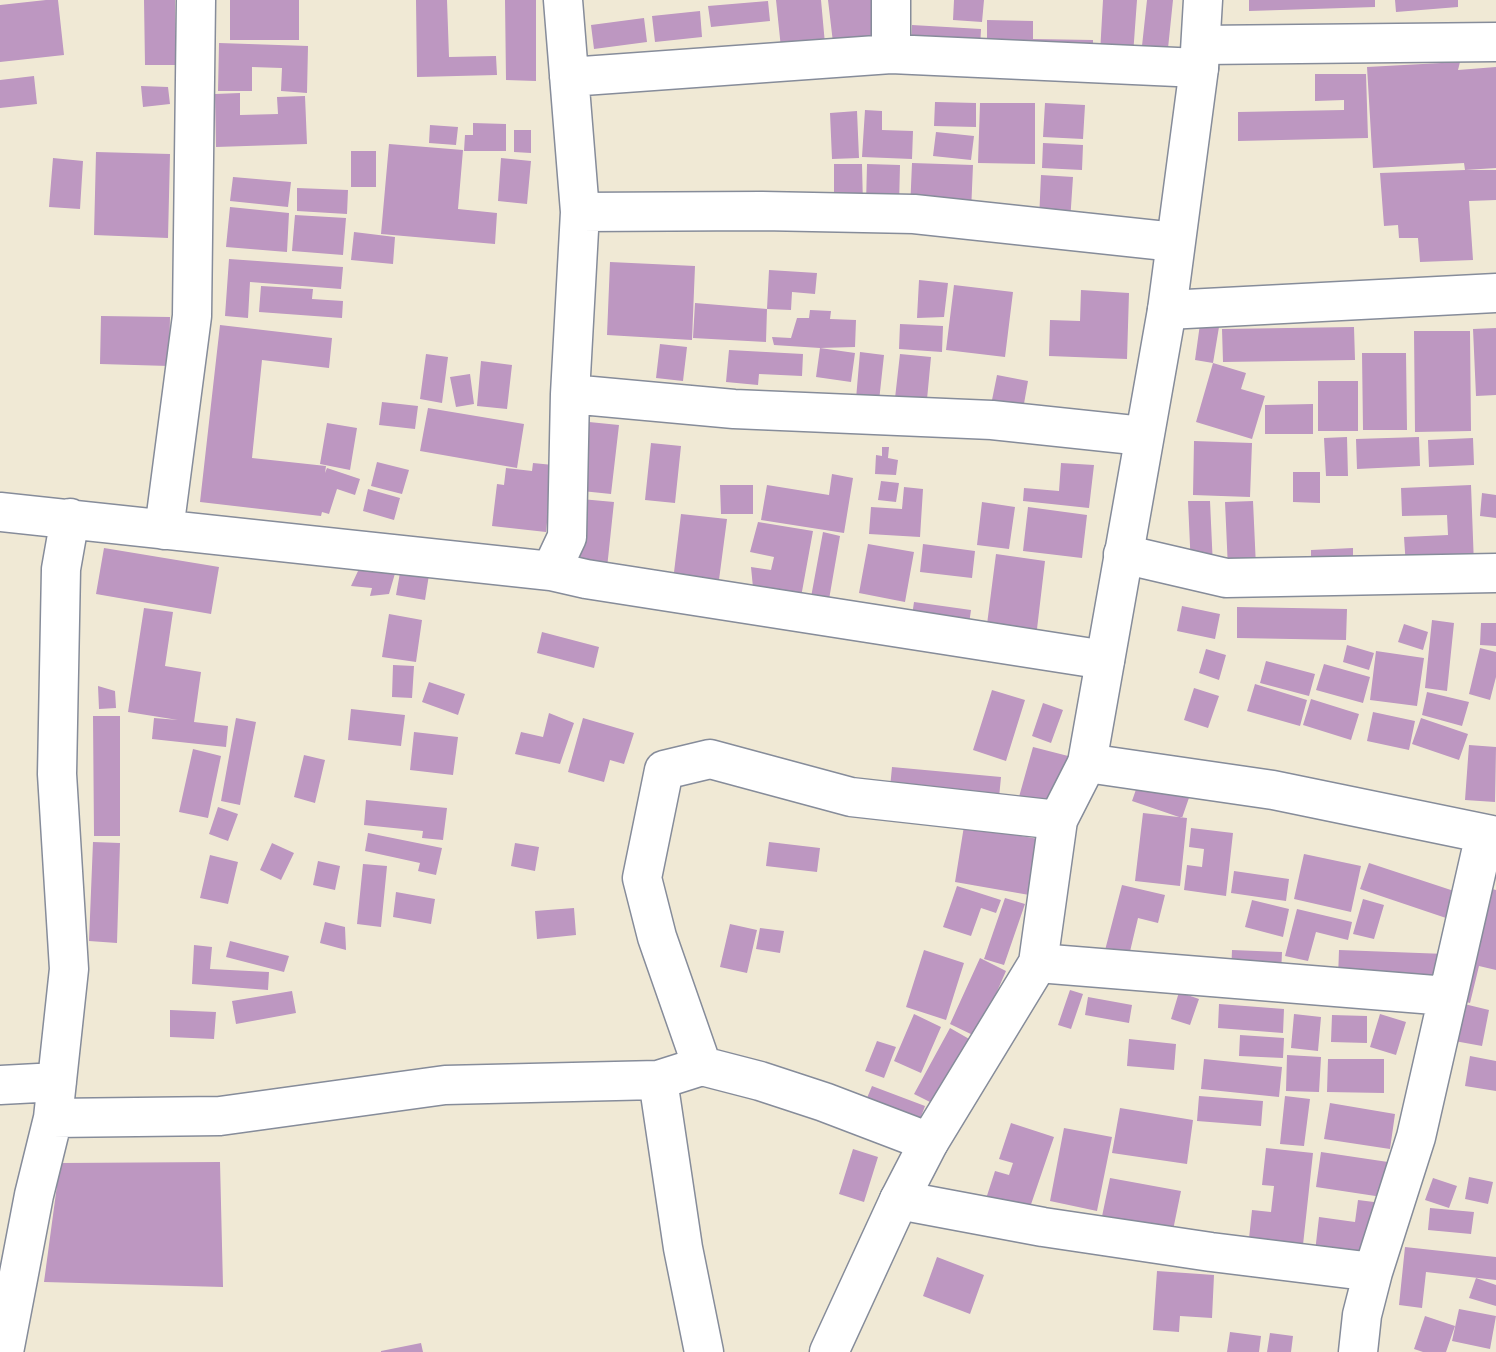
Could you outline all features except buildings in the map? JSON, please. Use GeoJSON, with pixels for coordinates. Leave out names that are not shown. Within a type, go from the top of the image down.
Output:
{"type":"FeatureCollection","features":[{"type":"Feature","properties":{"kind":"street"},"geometry":{"type":"LineString","coordinates":[[164,530],[192,316],[196,0]]}},
{"type":"Feature","properties":{"kind":"street"},"geometry":{"type":"LineString","coordinates":[[551,570],[567,537],[570,394],[580,212],[563,0]]}},
{"type":"Feature","properties":{"kind":"street"},"geometry":{"type":"LineString","coordinates":[[891,0],[891,54]]}},
{"type":"Feature","properties":{"kind":"street"},"geometry":{"type":"LineString","coordinates":[[829,1352],[899,1200],[929,1142],[1038,963],[1059,820],[1087,763],[1167,310],[1200,57],[1203,0]]}},
{"type":"Feature","properties":{"kind":"street"},"geometry":{"type":"LineString","coordinates":[[569,77],[891,54],[1200,57],[1496,42]]}},
{"type":"Feature","properties":{"kind":"street"},"geometry":{"type":"LineString","coordinates":[[580,212],[914,214],[1175,242]]}},
{"type":"Feature","properties":{"kind":"street"},"geometry":{"type":"LineString","coordinates":[[1167,310],[1496,293]]}},
{"type":"Feature","properties":{"kind":"street"},"geometry":{"type":"LineString","coordinates":[[570,394],[734,409],[992,420],[1143,436]]}},
{"type":"Feature","properties":{"kind":"street"},"geometry":{"type":"LineString","coordinates":[[0,512],[551,570],[586,579],[1105,660]]}},
{"type":"Feature","properties":{"kind":"street"},"geometry":{"type":"LineString","coordinates":[[4,1337],[55,1100],[69,969],[57,774],[61,569],[70,519]]}},
{"type":"Feature","properties":{"kind":"street"},"geometry":{"type":"LineString","coordinates":[[1123,554],[1226,578],[1496,573]]}},
{"type":"Feature","properties":{"kind":"street"},"geometry":{"type":"LineString","coordinates":[[702,1066],[657,937],[642,878],[664,770],[710,759],[851,797],[1059,820]]}},
{"type":"Feature","properties":{"kind":"street"},"geometry":{"type":"LineString","coordinates":[[1087,763],[1273,790],[1491,835],[1447,996],[1416,1137],[1373,1272],[1362,1315],[1358,1352]]}},
{"type":"Feature","properties":{"kind":"street"},"geometry":{"type":"LineString","coordinates":[[1038,963],[1447,996]]}},
{"type":"Feature","properties":{"kind":"street"},"geometry":{"type":"LineString","coordinates":[[0,1085],[55,1100],[220,1116],[445,1086],[658,1080],[702,1066],[824,1102],[929,1142]]}},
{"type":"Feature","properties":{"kind":"street"},"geometry":{"type":"LineString","coordinates":[[658,1080],[683,1248],[704,1352]]}},
{"type":"Feature","properties":{"kind":"street"},"geometry":{"type":"LineString","coordinates":[[899,1200],[1042,1227],[1373,1272]]}}]}
